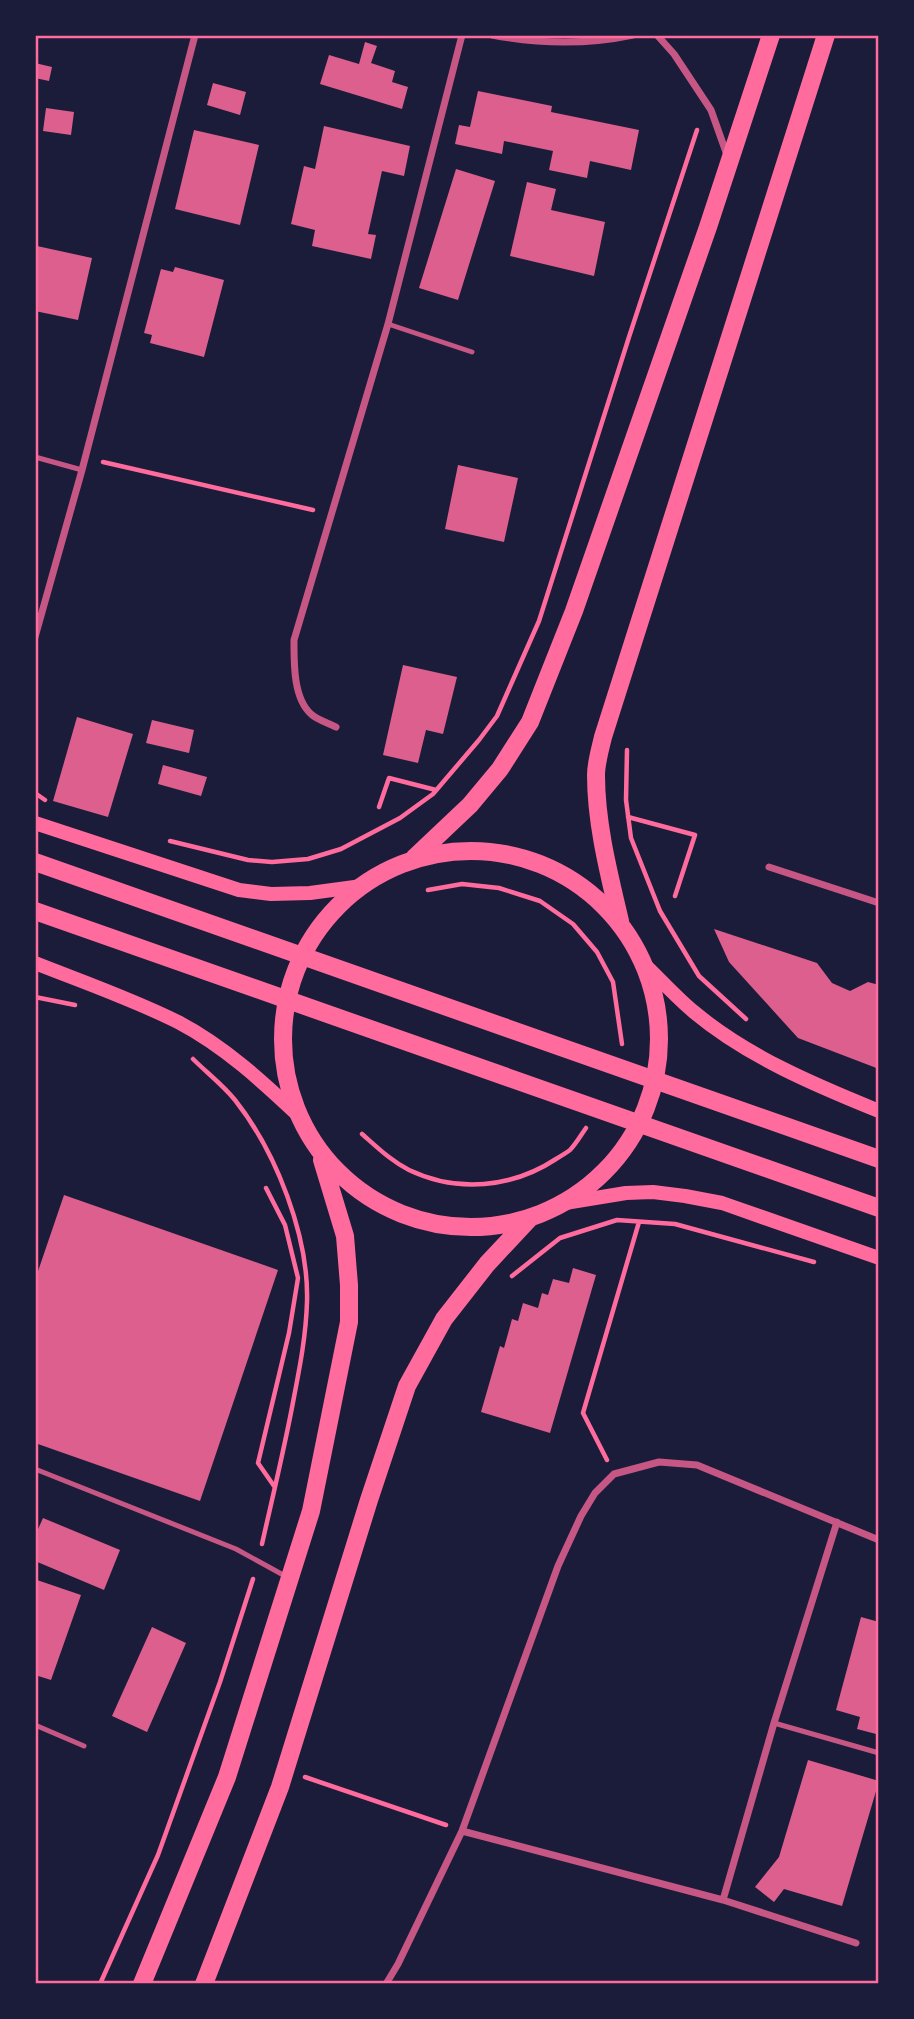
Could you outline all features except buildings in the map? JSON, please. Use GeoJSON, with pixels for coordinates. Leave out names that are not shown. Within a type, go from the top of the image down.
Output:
{"type":"FeatureCollection","features":[{"type":"Feature","properties":{"kind":"main road"},"geometry":{"type":"LineString","coordinates":[[412,860],[470,805],[500,769],[530,722],[574,611],[730,162],[771,35]]}},
{"type":"Feature","properties":{"kind":"main road"},"geometry":{"type":"LineString","coordinates":[[621,925],[606,862],[598,807],[596,773],[603,737],[826,35]]}},
{"type":"Feature","properties":{"kind":"main road"},"geometry":{"type":"LineString","coordinates":[[35,823],[239,890],[271,894],[362,886]]}},
{"type":"Feature","properties":{"kind":"main road"},"geometry":{"type":"LineString","coordinates":[[461,850],[489,851],[517,856],[569,877],[592,894],[621,925],[634,944],[655,996],[659,1030],[658,1064],[650,1098],[637,1130],[617,1158],[593,1183],[565,1203],[529,1220],[482,1228],[455,1228],[403,1215],[379,1204],[357,1189],[319,1150],[300,1117],[290,1091],[283,1036],[292,981],[302,956],[316,932],[334,910],[362,886],[391,868],[412,860],[461,850]]}},
{"type":"Feature","properties":{"kind":"main road"},"geometry":{"type":"LineString","coordinates":[[35,862],[879,1159]]}},
{"type":"Feature","properties":{"kind":"main road"},"geometry":{"type":"LineString","coordinates":[[35,911],[879,1208]]}},
{"type":"Feature","properties":{"kind":"main road"},"geometry":{"type":"LineString","coordinates":[[35,963],[123,997],[180,1023],[226,1052],[300,1117]]}},
{"type":"Feature","properties":{"kind":"main road"},"geometry":{"type":"LineString","coordinates":[[643,963],[694,1012],[769,1062],[818,1087],[879,1111]]}},
{"type":"Feature","properties":{"kind":"main road"},"geometry":{"type":"LineString","coordinates":[[35,973],[57,972]]}},
{"type":"Feature","properties":{"kind":"main road"},"geometry":{"type":"LineString","coordinates":[[142,1984],[226,1777],[311,1511],[349,1322],[345,1236],[319,1150]]}},
{"type":"Feature","properties":{"kind":"main road"},"geometry":{"type":"LineString","coordinates":[[565,1203],[626,1193],[653,1192],[685,1196],[722,1203],[879,1258]]}},
{"type":"Feature","properties":{"kind":"main road"},"geometry":{"type":"LineString","coordinates":[[204,1984],[285,1771],[407,1386],[444,1320],[487,1264],[529,1220]]}},
{"type":"Feature","properties":{"kind":"street"},"geometry":{"type":"LineString","coordinates":[[35,637],[82,470],[195,35]]}},
{"type":"Feature","properties":{"kind":"street"},"geometry":{"type":"LineString","coordinates":[[336,727],[311,715],[300,696],[293,669],[294,640],[388,324],[462,35]]}},
{"type":"Feature","properties":{"kind":"street"},"geometry":{"type":"LineString","coordinates":[[492,35],[547,43],[603,41],[633,35]]}},
{"type":"Feature","properties":{"kind":"street"},"geometry":{"type":"LineString","coordinates":[[657,35],[674,54],[711,110],[730,162]]}},
{"type":"Feature","properties":{"kind":"street"},"geometry":{"type":"LineString","coordinates":[[769,867],[879,903]]}},
{"type":"Feature","properties":{"kind":"street"},"geometry":{"type":"LineString","coordinates":[[386,1984],[462,1831],[558,1566],[595,1493],[614,1474],[659,1462],[697,1465],[879,1540]]}},
{"type":"Feature","properties":{"kind":"street"},"geometry":{"type":"LineString","coordinates":[[723,1900],[774,1723],[837,1522]]}},
{"type":"Feature","properties":{"kind":"street"},"geometry":{"type":"LineString","coordinates":[[462,1831],[723,1900],[856,1942]]}},
{"type":"Feature","properties":{"kind":"lane"},"geometry":{"type":"LineString","coordinates":[[388,324],[472,352]]}},
{"type":"Feature","properties":{"kind":"lane"},"geometry":{"type":"LineString","coordinates":[[35,457],[82,470]]}},
{"type":"Feature","properties":{"kind":"lane"},"geometry":{"type":"LineString","coordinates":[[35,1469],[236,1549],[289,1579]]}},
{"type":"Feature","properties":{"kind":"lane"},"geometry":{"type":"LineString","coordinates":[[774,1723],[879,1753]]}},
{"type":"Feature","properties":{"kind":"lane"},"geometry":{"type":"LineString","coordinates":[[35,1726],[85,1746]]}},
{"type":"Feature","properties":{"kind":"path"},"geometry":{"type":"LineString","coordinates":[[164,839],[191,847],[272,862],[308,859],[341,849],[400,818],[436,790],[497,716],[539,621],[706,103]]}},
{"type":"Feature","properties":{"kind":"path"},"geometry":{"type":"LineString","coordinates":[[85,458],[331,514]]}},
{"type":"Feature","properties":{"kind":"path"},"geometry":{"type":"LineString","coordinates":[[627,747],[626,800],[631,838],[660,911],[699,976],[755,1027]]}},
{"type":"Feature","properties":{"kind":"path"},"geometry":{"type":"LineString","coordinates":[[379,807],[389,778],[436,790]]}},
{"type":"Feature","properties":{"kind":"path"},"geometry":{"type":"LineString","coordinates":[[35,793],[48,802]]}},
{"type":"Feature","properties":{"kind":"path"},"geometry":{"type":"LineString","coordinates":[[628,817],[695,835],[675,896]]}},
{"type":"Feature","properties":{"kind":"path"},"geometry":{"type":"LineString","coordinates":[[428,890],[462,884],[499,888],[540,901],[573,924],[597,952],[613,982],[620,1019],[621,1056]]}},
{"type":"Feature","properties":{"kind":"path"},"geometry":{"type":"LineString","coordinates":[[35,997],[84,1007]]}},
{"type":"Feature","properties":{"kind":"path"},"geometry":{"type":"LineString","coordinates":[[100,1984],[158,1855],[220,1682],[258,1561],[303,1348],[307,1301],[305,1261],[287,1192],[260,1136],[234,1098],[188,1055]]}},
{"type":"Feature","properties":{"kind":"path"},"geometry":{"type":"LineString","coordinates":[[362,1133],[386,1155],[409,1170],[447,1182],[471,1185],[505,1182],[539,1170],[570,1150],[590,1124]]}},
{"type":"Feature","properties":{"kind":"path"},"geometry":{"type":"LineString","coordinates":[[266,1188],[285,1225],[298,1278],[289,1333],[258,1463],[275,1487]]}},
{"type":"Feature","properties":{"kind":"path"},"geometry":{"type":"LineString","coordinates":[[510,1278],[560,1238],[617,1220],[675,1224],[815,1262]]}},
{"type":"Feature","properties":{"kind":"path"},"geometry":{"type":"LineString","coordinates":[[614,1474],[583,1413],[639,1222]]}},
{"type":"Feature","properties":{"kind":"path"},"geometry":{"type":"LineString","coordinates":[[285,1771],[462,1831]]}}]}
